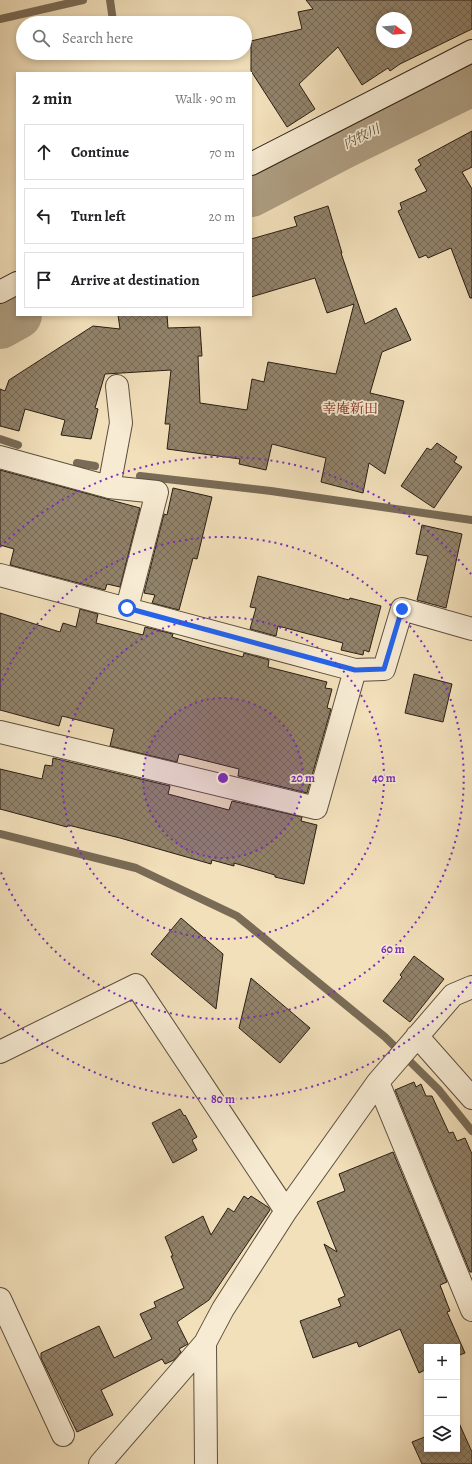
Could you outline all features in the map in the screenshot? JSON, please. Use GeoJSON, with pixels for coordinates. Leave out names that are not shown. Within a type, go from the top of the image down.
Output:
{"type":"FeatureCollection","features":[{"type":"Feature","properties":{"kind":"street"},"geometry":{"type":"LineString","coordinates":[[252,163],[472,51]]}},
{"type":"Feature","properties":{"kind":"street"},"geometry":{"type":"LineString","coordinates":[[0,292],[16,284]]}},
{"type":"Feature","properties":{"kind":"street"},"geometry":{"type":"LineString","coordinates":[[109,487],[121,423],[117,386]]}},
{"type":"Feature","properties":{"kind":"street"},"geometry":{"type":"LineString","coordinates":[[0,457],[109,487],[157,492],[127,608]]}},
{"type":"Feature","properties":{"kind":"street"},"geometry":{"type":"LineString","coordinates":[[0,575],[355,670],[384,669],[402,609],[472,629]]}},
{"type":"Feature","properties":{"kind":"street"},"geometry":{"type":"LineString","coordinates":[[0,732],[316,808],[355,670]]}},
{"type":"Feature","properties":{"kind":"street"},"geometry":{"type":"LineString","coordinates":[[0,1052],[136,985],[286,1211]]}},
{"type":"Feature","properties":{"kind":"street"},"geometry":{"type":"LineString","coordinates":[[100,1464],[206,1343],[223,1309],[286,1211],[378,1082],[453,995],[472,987]]}},
{"type":"Feature","properties":{"kind":"street"},"geometry":{"type":"LineString","coordinates":[[417,1036],[472,1098]]}},
{"type":"Feature","properties":{"kind":"street"},"geometry":{"type":"LineString","coordinates":[[378,1082],[472,1310]]}},
{"type":"Feature","properties":{"kind":"street"},"geometry":{"type":"LineString","coordinates":[[0,1299],[63,1435]]}},
{"type":"Feature","properties":{"kind":"street"},"geometry":{"type":"LineString","coordinates":[[206,1343],[206,1464]]}},
{"type":"Feature","properties":{"kind":"building"},"geometry":{"type":"Polygon","coordinates":[[[306,0],[472,0],[472,29],[400,64],[390,71],[388,68],[362,85],[338,47],[299,84],[315,109],[287,127],[251,71],[252,41],[302,29],[298,12],[313,9],[306,0]]]}},
{"type":"Feature","properties":{"kind":"building"},"geometry":{"type":"Polygon","coordinates":[[[472,131],[472,167],[462,172],[472,189],[472,298],[470,298],[451,248],[428,258],[426,255],[419,258],[398,211],[402,209],[400,203],[427,191],[415,169],[421,165],[418,160],[472,131]]]}},
{"type":"Feature","properties":{"kind":"building"},"geometry":{"type":"Polygon","coordinates":[[[328,206],[341,253],[365,324],[396,308],[411,340],[382,352],[370,393],[404,401],[385,474],[369,463],[363,493],[321,482],[326,458],[272,444],[266,470],[239,464],[240,459],[167,449],[170,424],[165,424],[171,370],[105,374],[95,408],[98,409],[91,439],[61,435],[65,420],[25,409],[19,431],[0,426],[0,389],[5,391],[9,380],[93,326],[120,329],[118,316],[167,316],[168,328],[200,327],[202,356],[198,356],[200,403],[247,410],[252,379],[264,382],[268,362],[336,374],[354,304],[327,313],[315,278],[252,297],[252,239],[297,226],[294,217],[328,206]]]}},
{"type":"Feature","properties":{"kind":"building"},"geometry":{"type":"Polygon","coordinates":[[[437,443],[457,457],[454,462],[462,467],[434,508],[401,486],[427,448],[431,450],[437,443]]]}},
{"type":"Feature","properties":{"kind":"building"},"geometry":{"type":"Polygon","coordinates":[[[0,470],[140,508],[120,587],[107,584],[105,590],[10,565],[14,549],[0,545],[0,470]]]}},
{"type":"Feature","properties":{"kind":"building"},"geometry":{"type":"Polygon","coordinates":[[[173,488],[212,497],[197,559],[193,558],[179,610],[152,603],[155,595],[144,593],[164,514],[167,515],[173,488]]]}},
{"type":"Feature","properties":{"kind":"building"},"geometry":{"type":"Polygon","coordinates":[[[422,525],[462,534],[446,608],[417,600],[428,556],[416,554],[422,525]]]}},
{"type":"Feature","properties":{"kind":"building"},"geometry":{"type":"Polygon","coordinates":[[[258,576],[349,600],[350,598],[381,606],[369,652],[364,650],[363,655],[341,650],[343,643],[278,626],[276,636],[250,629],[256,608],[250,607],[258,576]]]}},
{"type":"Feature","properties":{"kind":"building"},"geometry":{"type":"Polygon","coordinates":[[[80,609],[98,614],[96,623],[143,635],[145,627],[173,634],[172,637],[202,646],[243,657],[244,653],[269,660],[268,667],[327,682],[325,688],[332,689],[327,708],[331,709],[307,793],[238,776],[239,769],[179,754],[177,762],[110,746],[114,729],[62,716],[59,726],[0,710],[0,613],[60,632],[63,623],[76,627],[80,609]]]}},
{"type":"Feature","properties":{"kind":"building"},"geometry":{"type":"Polygon","coordinates":[[[414,674],[452,684],[443,722],[405,713],[414,674]]]}},
{"type":"Feature","properties":{"kind":"building"},"geometry":{"type":"Polygon","coordinates":[[[53,758],[170,786],[168,794],[229,810],[232,801],[302,817],[301,821],[317,825],[304,884],[275,877],[275,875],[234,863],[234,866],[212,860],[211,864],[120,838],[68,825],[67,827],[0,809],[0,769],[42,779],[45,765],[52,766],[53,758]]]}},
{"type":"Feature","properties":{"kind":"building"},"geometry":{"type":"Polygon","coordinates":[[[181,918],[223,954],[216,1009],[151,954],[181,918]]]}},
{"type":"Feature","properties":{"kind":"building"},"geometry":{"type":"Polygon","coordinates":[[[414,956],[444,979],[410,1022],[383,1001],[402,977],[400,975],[414,956]]]}},
{"type":"Feature","properties":{"kind":"building"},"geometry":{"type":"Polygon","coordinates":[[[251,978],[310,1028],[280,1063],[239,1028],[251,978]]]}},
{"type":"Feature","properties":{"kind":"building"},"geometry":{"type":"Polygon","coordinates":[[[414,1082],[416,1087],[421,1084],[426,1096],[432,1096],[449,1133],[453,1132],[457,1141],[465,1138],[472,1154],[472,1272],[470,1272],[395,1090],[414,1082]]]}},
{"type":"Feature","properties":{"kind":"building"},"geometry":{"type":"Polygon","coordinates":[[[180,1109],[197,1137],[192,1140],[197,1150],[173,1163],[152,1123],[180,1109]]]}},
{"type":"Feature","properties":{"kind":"building"},"geometry":{"type":"Polygon","coordinates":[[[393,1152],[447,1282],[440,1285],[450,1311],[447,1312],[465,1353],[460,1355],[460,1344],[424,1344],[424,1370],[419,1373],[400,1329],[359,1347],[357,1342],[313,1358],[300,1321],[341,1306],[338,1299],[345,1296],[324,1244],[337,1252],[317,1202],[345,1191],[339,1174],[393,1152]]]}},
{"type":"Feature","properties":{"kind":"building"},"geometry":{"type":"Polygon","coordinates":[[[244,1196],[248,1199],[251,1196],[268,1207],[270,1210],[209,1300],[177,1322],[188,1344],[179,1349],[181,1352],[174,1360],[165,1364],[162,1359],[101,1390],[113,1415],[77,1432],[41,1358],[41,1353],[99,1326],[114,1358],[152,1339],[140,1314],[156,1307],[154,1302],[184,1288],[165,1237],[203,1216],[211,1235],[228,1208],[234,1212],[244,1196]]]}},
{"type":"Feature","properties":{"kind":"building"},"geometry":{"type":"Polygon","coordinates":[[[460,1425],[472,1452],[472,1464],[422,1464],[412,1442],[424,1437],[424,1452],[460,1452],[460,1425]]]}},
{"type":"Feature","properties":{"kind":"waterway"},"geometry":{"type":"LineString","coordinates":[[0,19],[83,0]]}},
{"type":"Feature","properties":{"kind":"waterway"},"geometry":{"type":"LineString","coordinates":[[110,0],[112,16]]}},
{"type":"Feature","properties":{"kind":"waterway","name":"内牧川"},"geometry":{"type":"LineString","coordinates":[[252,192],[343,145],[472,82]]}},
{"type":"Feature","properties":{"kind":"waterway","name":"内牧川"},"geometry":{"type":"LineString","coordinates":[[0,325],[16,316]]}},
{"type":"Feature","properties":{"kind":"waterway"},"geometry":{"type":"LineString","coordinates":[[0,439],[18,445]]}},
{"type":"Feature","properties":{"kind":"waterway"},"geometry":{"type":"LineString","coordinates":[[77,463],[95,466]]}},
{"type":"Feature","properties":{"kind":"waterway"},"geometry":{"type":"LineString","coordinates":[[140,476],[271,491],[472,520]]}},
{"type":"Feature","properties":{"kind":"waterway"},"geometry":{"type":"LineString","coordinates":[[0,834],[136,868],[237,916],[385,1037],[438,1089],[472,1131]]}},
{"type":"Feature","properties":{"kind":"district","name":"幸庵新田"},"geometry":{"type":"Point","coordinates":[350,408]}},
{"type":"Feature","properties":{"kind":"route"},"geometry":{"type":"LineString","coordinates":[[127,608],[355,670],[384,669],[402,609]]}}]}
